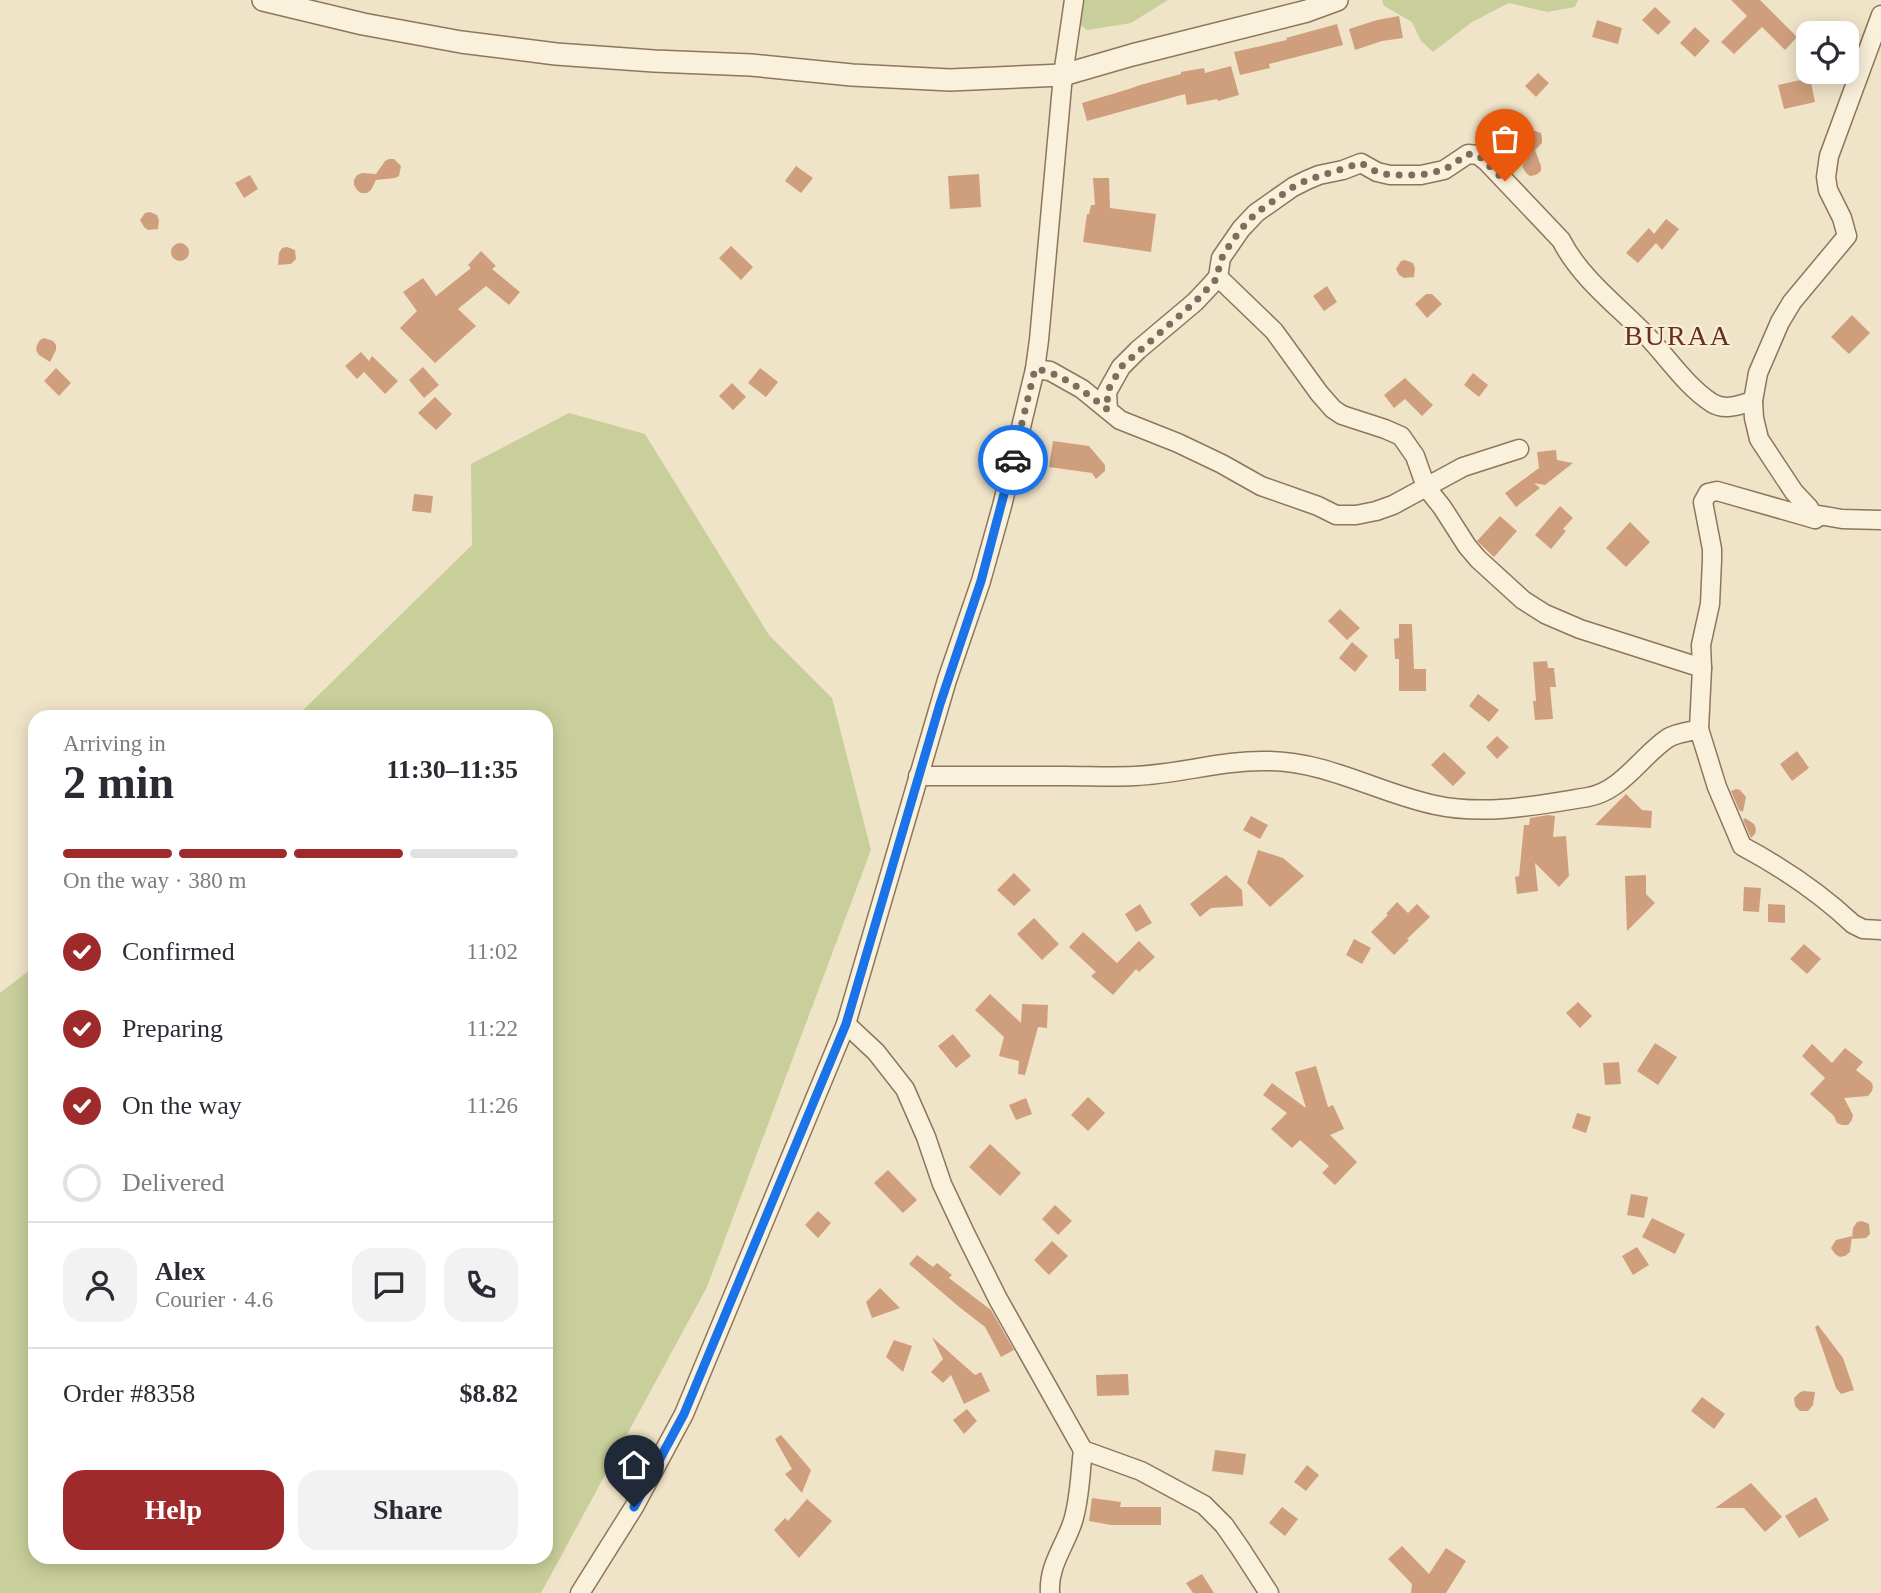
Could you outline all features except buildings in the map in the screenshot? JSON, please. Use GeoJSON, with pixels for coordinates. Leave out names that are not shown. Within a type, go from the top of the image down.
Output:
{"type":"FeatureCollection","features":[{"type":"Feature","properties":{"kind":"street"},"geometry":{"type":"LineString","coordinates":[[263,0],[461,42],[556,54],[950,80],[1063,75],[1307,11],[1337,0]]}},
{"type":"Feature","properties":{"kind":"street"},"geometry":{"type":"LineString","coordinates":[[580,1593],[634,1507],[684,1414],[846,1024],[947,680],[981,581],[1035,369],[1063,75],[1074,0]]}},
{"type":"Feature","properties":{"kind":"street"},"geometry":{"type":"LineString","coordinates":[[1815,519],[1759,439],[1754,418],[1754,401],[1758,373],[1780,322],[1792,302],[1847,236],[1826,177],[1829,156],[1881,15]]}},
{"type":"Feature","properties":{"kind":"street"},"geometry":{"type":"LineString","coordinates":[[1108,410],[1107,392],[1121,367],[1195,302],[1218,277],[1221,258],[1241,229],[1265,206],[1307,180],[1361,163],[1377,172],[1390,175],[1421,175],[1444,170],[1468,154],[1478,155],[1561,240],[1589,280],[1648,337],[1691,385],[1713,404],[1728,408],[1754,401]]}},
{"type":"Feature","properties":{"kind":"street"},"geometry":{"type":"LineString","coordinates":[[1218,277],[1274,331],[1319,393],[1334,409],[1342,415],[1401,436],[1415,456],[1426,486],[1443,507],[1467,546],[1505,585],[1545,614],[1580,629],[1702,668]]}},
{"type":"Feature","properties":{"kind":"street"},"geometry":{"type":"LineString","coordinates":[[1035,369],[1049,371],[1082,389],[1120,420],[1178,443],[1261,486],[1336,515],[1376,511],[1393,505],[1463,467],[1519,449]]}},
{"type":"Feature","properties":{"kind":"street"},"geometry":{"type":"LineString","coordinates":[[1815,519],[1717,491],[1708,493],[1703,502],[1712,549],[1710,604],[1701,645],[1699,729],[1717,787],[1742,846],[1801,881],[1853,924],[1863,929],[1881,930]]}},
{"type":"Feature","properties":{"kind":"street"},"geometry":{"type":"LineString","coordinates":[[1815,519],[1819,515],[1842,519],[1881,520]]}},
{"type":"Feature","properties":{"kind":"street"},"geometry":{"type":"LineString","coordinates":[[918,776],[1135,776],[1228,763],[1268,761],[1311,765],[1437,806],[1504,809],[1604,793],[1620,782],[1670,736],[1699,729]]}},
{"type":"Feature","properties":{"kind":"street"},"geometry":{"type":"LineString","coordinates":[[846,1024],[876,1052],[905,1089],[926,1137],[942,1185],[966,1235],[998,1299],[1083,1450],[1078,1500],[1049,1580],[1050,1593]]}},
{"type":"Feature","properties":{"kind":"street"},"geometry":{"type":"LineString","coordinates":[[1083,1450],[1142,1471],[1204,1505],[1224,1525],[1269,1593]]}},
{"type":"Feature","properties":{"kind":"green space"},"geometry":{"type":"Polygon","coordinates":[[[1083,0],[1168,0],[1131,23],[1087,30],[1077,22],[1083,0]]]}},
{"type":"Feature","properties":{"kind":"green space"},"geometry":{"type":"Polygon","coordinates":[[[1382,0],[1578,0],[1575,7],[1547,12],[1509,3],[1472,22],[1433,52],[1421,41],[1412,22],[1384,6],[1382,0]]]}},
{"type":"Feature","properties":{"kind":"green space"},"geometry":{"type":"Polygon","coordinates":[[[569,413],[645,434],[769,635],[832,698],[871,850],[707,1287],[541,1593],[0,1593],[0,993],[28,971],[28,1564],[553,1564],[553,710],[303,710],[472,545],[471,464],[569,413]]]}},
{"type":"Feature","properties":{"kind":"way so far"},"geometry":{"type":"LineString","coordinates":[[1013,460],[1035,369],[1049,371],[1082,389],[1108,410],[1107,392],[1121,367],[1211,285],[1218,277],[1221,258],[1256,213],[1293,187],[1318,175],[1361,163],[1377,172],[1390,175],[1421,175],[1444,170],[1468,154],[1478,155],[1505,181]]}},
{"type":"Feature","properties":{"kind":"district","name":"BURAA"},"geometry":{"type":"Point","coordinates":[1678,335]}},
{"type":"Feature","properties":{"kind":"route"},"geometry":{"type":"LineString","coordinates":[[634,1507],[684,1414],[846,1024],[947,680],[981,581],[1013,460]]}}]}
